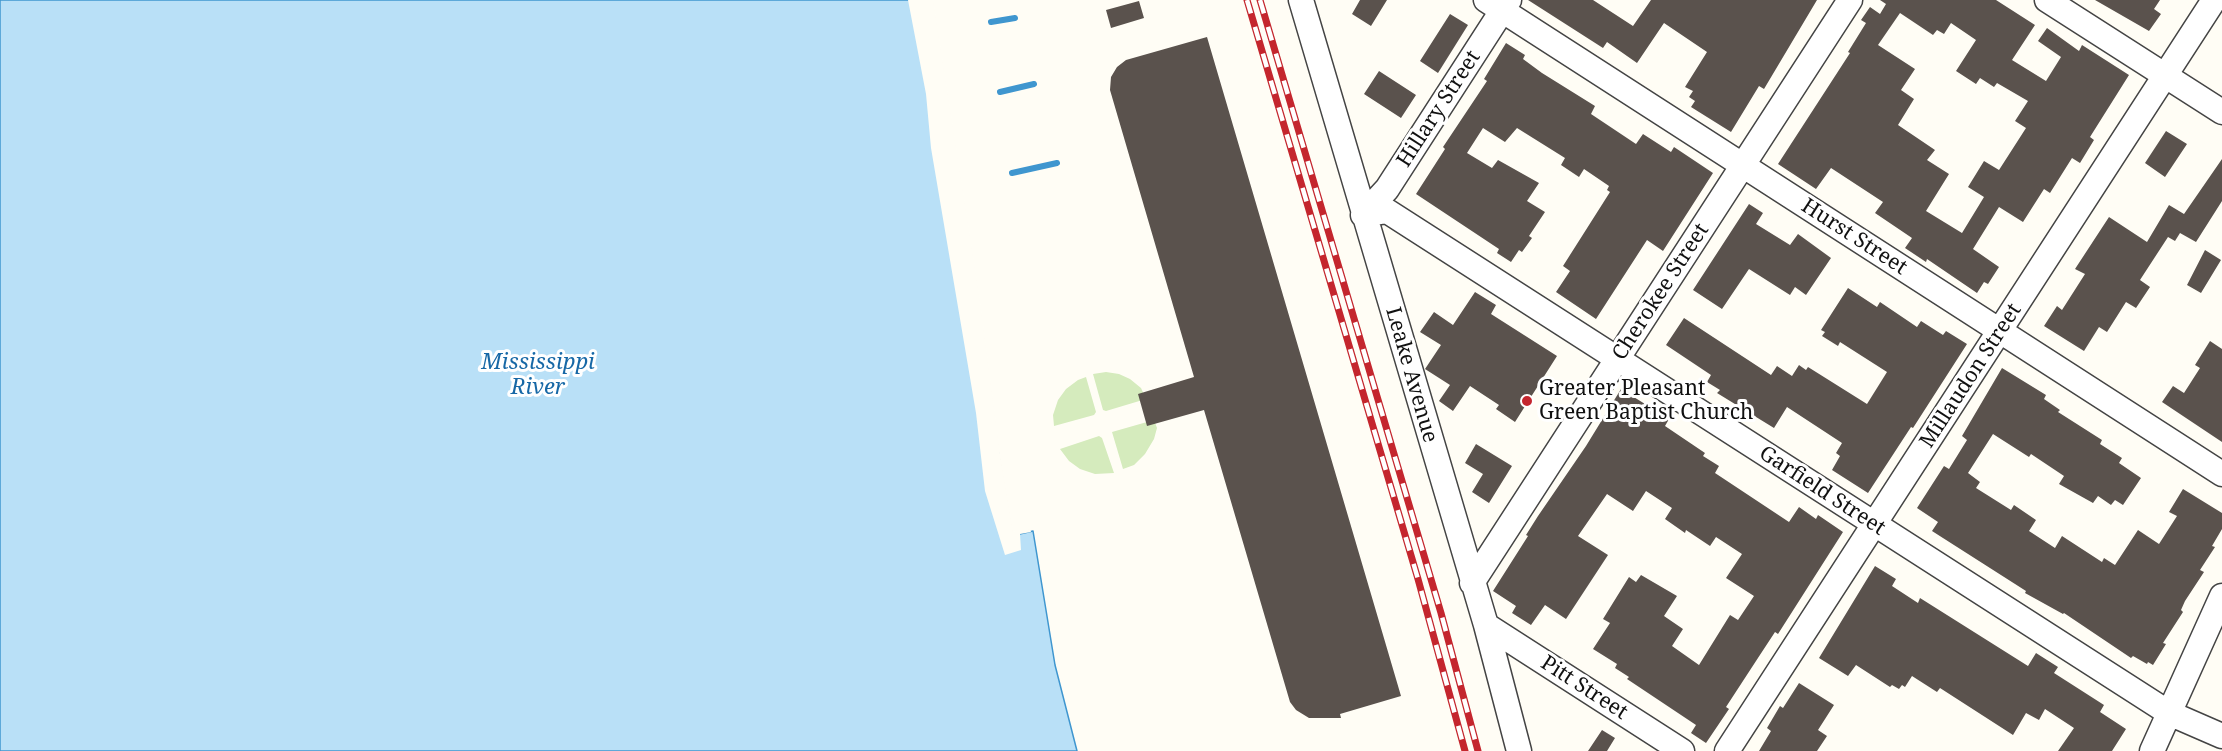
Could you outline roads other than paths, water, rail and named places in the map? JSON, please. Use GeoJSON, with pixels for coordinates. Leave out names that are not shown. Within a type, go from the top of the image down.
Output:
{"type":"FeatureCollection","features":[{"type":"Feature","properties":{"kind":"street","name":"Leake Avenue"},"geometry":{"type":"LineString","coordinates":[[1301,0],[1486,625],[1519,751]]}},
{"type":"Feature","properties":{"kind":"street","name":"Cherokee Street"},"geometry":{"type":"LineString","coordinates":[[1472,583],[1850,0]]}},
{"type":"Feature","properties":{"kind":"street"},"geometry":{"type":"LineString","coordinates":[[2047,0],[2222,112]]}},
{"type":"Feature","properties":{"kind":"street","name":"Millaudon Street"},"geometry":{"type":"LineString","coordinates":[[1727,751],[2214,0]]}},
{"type":"Feature","properties":{"kind":"street","name":"Hillary Street"},"geometry":{"type":"LineString","coordinates":[[1363,215],[1387,189],[1499,4]]}},
{"type":"Feature","properties":{"kind":"street","name":"Hurst Street"},"geometry":{"type":"LineString","coordinates":[[1499,4],[1743,166],[2222,474]]}},
{"type":"Feature","properties":{"kind":"street","name":"Garfield Street"},"geometry":{"type":"LineString","coordinates":[[1363,215],[1387,211],[2169,713],[2222,736]]}},
{"type":"Feature","properties":{"kind":"street"},"geometry":{"type":"LineString","coordinates":[[2152,751],[2222,596]]}},
{"type":"Feature","properties":{"kind":"street","name":"Pitt Street"},"geometry":{"type":"LineString","coordinates":[[1486,625],[1682,751]]}},
{"type":"Feature","properties":{"kind":"water","name":"Mississippi River"},"geometry":{"type":"Polygon","coordinates":[[[0,0],[930,0],[1011,536],[1033,531],[1055,665],[1077,751],[0,751],[0,0]]]}},
{"type":"Feature","properties":{"kind":"waterway"},"geometry":{"type":"LineString","coordinates":[[991,22],[1015,18]]}},
{"type":"Feature","properties":{"kind":"waterway"},"geometry":{"type":"LineString","coordinates":[[1000,92],[1034,84]]}},
{"type":"Feature","properties":{"kind":"waterway"},"geometry":{"type":"LineString","coordinates":[[1012,173],[1057,163]]}},
{"type":"Feature","properties":{"kind":"railway"},"geometry":{"type":"LineString","coordinates":[[1247,0],[1418,579],[1465,751]]}},
{"type":"Feature","properties":{"kind":"railway"},"geometry":{"type":"LineString","coordinates":[[1260,0],[1441,613],[1478,751]]}},
{"type":"Feature","properties":{"kind":"place","name":"Greater Pleasant Green Baptist Church"},"geometry":{"type":"Point","coordinates":[1527,401]}}]}
